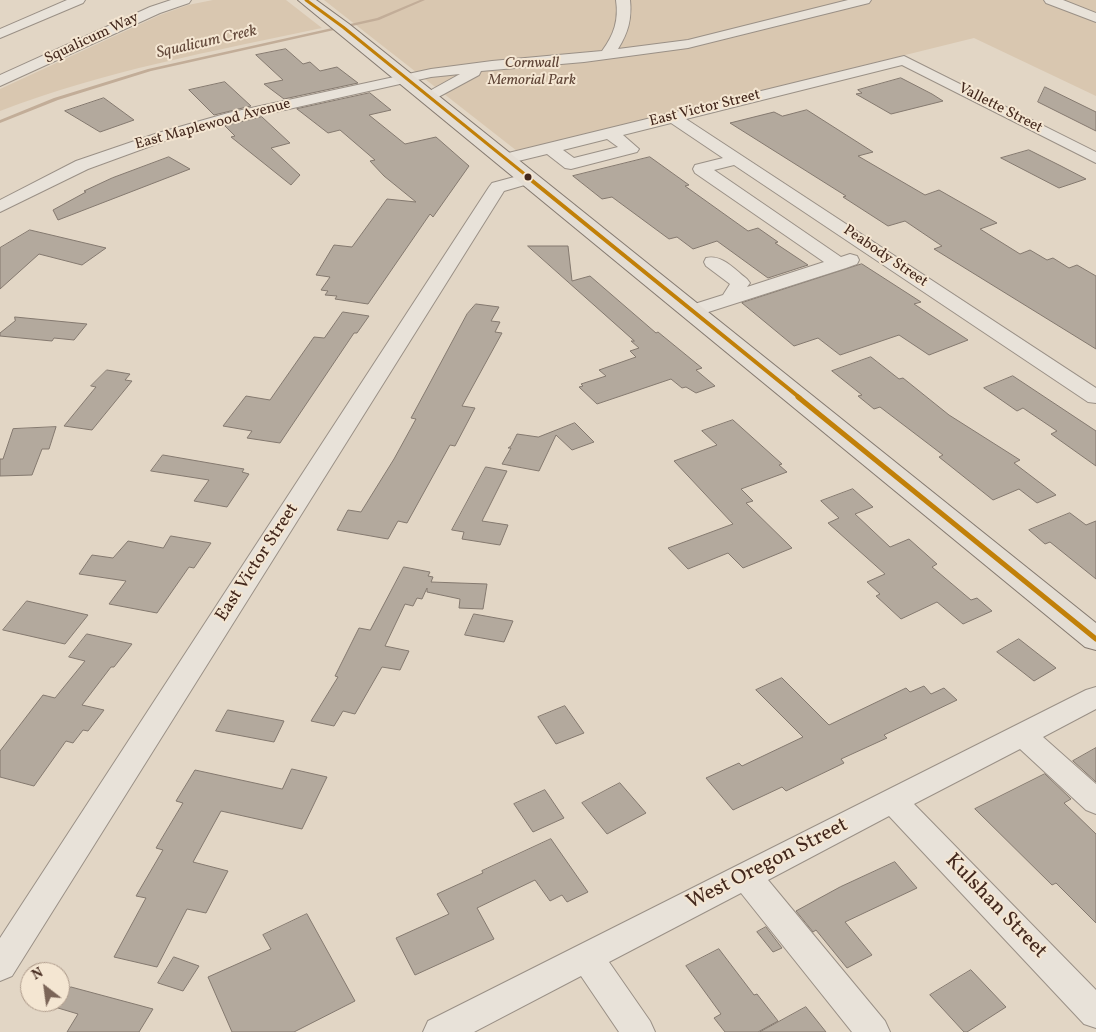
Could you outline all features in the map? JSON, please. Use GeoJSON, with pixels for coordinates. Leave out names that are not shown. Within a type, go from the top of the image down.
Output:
{"type":"FeatureCollection","features":[{"type":"Feature","properties":{"kind":"main road"},"geometry":{"type":"LineString","coordinates":[[306,0],[343,27],[1096,639]]}},
{"type":"Feature","properties":{"kind":"street"},"geometry":{"type":"LineString","coordinates":[[0,34],[78,0]]}},
{"type":"Feature","properties":{"kind":"street","name":"Squalicum Way"},"geometry":{"type":"LineString","coordinates":[[0,81],[155,10],[184,0]]}},
{"type":"Feature","properties":{"kind":"street"},"geometry":{"type":"LineString","coordinates":[[607,55],[616,43],[624,24],[625,14],[622,0]]}},
{"type":"Feature","properties":{"kind":"street"},"geometry":{"type":"LineString","coordinates":[[429,97],[471,73],[492,65],[607,55],[716,38],[864,0]]}},
{"type":"Feature","properties":{"kind":"street"},"geometry":{"type":"LineString","coordinates":[[1051,0],[1096,18]]}},
{"type":"Feature","properties":{"kind":"street","name":"East Victor Street"},"geometry":{"type":"LineString","coordinates":[[506,159],[904,60]]}},
{"type":"Feature","properties":{"kind":"street","name":"Vallette Street"},"geometry":{"type":"LineString","coordinates":[[904,60],[1096,158]]}},
{"type":"Feature","properties":{"kind":"street","name":"East Maplewood Avenue"},"geometry":{"type":"LineString","coordinates":[[0,207],[82,165],[164,136],[228,118],[406,78],[492,65]]}},
{"type":"Feature","properties":{"kind":"street","name":"Peabody Street"},"geometry":{"type":"LineString","coordinates":[[673,117],[1096,397]]}},
{"type":"Feature","properties":{"kind":"street"},"geometry":{"type":"LineString","coordinates":[[550,148],[571,164],[631,149],[610,133]]}},
{"type":"Feature","properties":{"kind":"street"},"geometry":{"type":"LineString","coordinates":[[737,159],[701,169],[839,264]]}},
{"type":"Feature","properties":{"kind":"street","name":"East Victor Street"},"geometry":{"type":"LineString","coordinates":[[0,966],[498,187],[529,178]]}},
{"type":"Feature","properties":{"kind":"street"},"geometry":{"type":"LineString","coordinates":[[754,206],[791,195]]}},
{"type":"Feature","properties":{"kind":"street"},"geometry":{"type":"LineString","coordinates":[[692,311],[876,252]]}},
{"type":"Feature","properties":{"kind":"street"},"geometry":{"type":"LineString","coordinates":[[713,262],[740,283],[731,298]]}},
{"type":"Feature","properties":{"kind":"street","name":"West Oregon Street"},"geometry":{"type":"LineString","coordinates":[[440,1032],[1096,697]]}},
{"type":"Feature","properties":{"kind":"street"},"geometry":{"type":"LineString","coordinates":[[1023,735],[1096,802]]}},
{"type":"Feature","properties":{"kind":"street","name":"Kulshan Street"},"geometry":{"type":"LineString","coordinates":[[893,801],[1096,1014]]}},
{"type":"Feature","properties":{"kind":"street"},"geometry":{"type":"LineString","coordinates":[[746,876],[873,1032]]}},
{"type":"Feature","properties":{"kind":"street"},"geometry":{"type":"LineString","coordinates":[[587,957],[638,1032]]}},
{"type":"Feature","properties":{"kind":"green space"},"geometry":{"type":"Polygon","coordinates":[[[213,0],[286,0],[322,28],[119,73],[79,84],[0,111],[0,89],[160,15],[188,5],[213,0]]]}},
{"type":"Feature","properties":{"kind":"green space","name":"Cornwall Memorial Park"},"geometry":{"type":"Polygon","coordinates":[[[324,0],[1096,0],[1096,96],[974,38],[517,151],[324,0]]]}},
{"type":"Feature","properties":{"kind":"building"},"geometry":{"type":"Polygon","coordinates":[[[286,49],[303,64],[310,62],[320,71],[337,67],[358,83],[284,99],[264,84],[283,80],[256,55],[286,49]]]}},
{"type":"Feature","properties":{"kind":"building"},"geometry":{"type":"Polygon","coordinates":[[[901,78],[943,101],[891,114],[856,94],[862,93],[858,90],[901,78]]]}},
{"type":"Feature","properties":{"kind":"building"},"geometry":{"type":"Polygon","coordinates":[[[225,82],[251,106],[214,115],[189,90],[225,82]]]}},
{"type":"Feature","properties":{"kind":"building"},"geometry":{"type":"Polygon","coordinates":[[[1045,87],[1096,112],[1096,131],[1038,102],[1045,87]]]}},
{"type":"Feature","properties":{"kind":"building"},"geometry":{"type":"Polygon","coordinates":[[[370,93],[391,110],[369,115],[405,144],[436,137],[469,166],[433,217],[430,214],[368,304],[335,299],[337,296],[325,295],[328,291],[321,290],[330,277],[316,275],[334,245],[352,247],[387,199],[416,202],[384,176],[370,161],[375,160],[340,130],[328,133],[297,109],[370,93]]]}},
{"type":"Feature","properties":{"kind":"building"},"geometry":{"type":"Polygon","coordinates":[[[104,98],[134,120],[100,132],[65,111],[104,98]]]}},
{"type":"Feature","properties":{"kind":"building"},"geometry":{"type":"Polygon","coordinates":[[[807,110],[873,152],[858,156],[925,195],[939,190],[997,223],[980,229],[1020,254],[1030,250],[1047,260],[1053,258],[1069,268],[1077,265],[1096,276],[1096,349],[934,249],[942,246],[905,221],[888,226],[843,197],[846,196],[730,123],[774,112],[782,116],[807,110]]]}},
{"type":"Feature","properties":{"kind":"building"},"geometry":{"type":"Polygon","coordinates":[[[262,117],[290,143],[271,148],[300,175],[291,185],[231,137],[235,136],[225,126],[262,117]]]}},
{"type":"Feature","properties":{"kind":"building"},"geometry":{"type":"Polygon","coordinates":[[[1029,150],[1086,179],[1059,188],[1001,158],[1029,150]]]}},
{"type":"Feature","properties":{"kind":"building"},"geometry":{"type":"Polygon","coordinates":[[[169,157],[190,169],[58,220],[53,210],[86,192],[84,191],[112,178],[169,157]]]}},
{"type":"Feature","properties":{"kind":"building"},"geometry":{"type":"Polygon","coordinates":[[[650,157],[689,185],[685,186],[748,231],[758,228],[778,242],[775,243],[808,265],[768,278],[717,241],[693,249],[677,237],[669,239],[612,197],[602,199],[573,176],[650,157]]]}},
{"type":"Feature","properties":{"kind":"building"},"geometry":{"type":"Polygon","coordinates":[[[30,230],[106,248],[82,265],[39,254],[0,289],[0,248],[30,230]]]}},
{"type":"Feature","properties":{"kind":"building"},"geometry":{"type":"Polygon","coordinates":[[[528,246],[568,246],[572,281],[590,276],[656,333],[658,332],[702,368],[696,370],[715,386],[696,393],[686,387],[682,388],[671,379],[597,404],[579,387],[583,386],[581,384],[606,376],[599,370],[636,357],[630,351],[639,348],[631,341],[634,341],[528,246]]]}},
{"type":"Feature","properties":{"kind":"building"},"geometry":{"type":"Polygon","coordinates":[[[862,264],[921,302],[914,304],[968,340],[929,355],[899,335],[840,355],[818,338],[794,346],[742,303],[862,264]]]}},
{"type":"Feature","properties":{"kind":"building"},"geometry":{"type":"Polygon","coordinates":[[[476,304],[499,307],[491,321],[500,322],[495,332],[502,333],[462,406],[475,408],[455,446],[450,445],[407,523],[398,521],[388,539],[337,530],[348,510],[361,512],[394,459],[416,419],[411,418],[467,314],[476,304]]]}},
{"type":"Feature","properties":{"kind":"building"},"geometry":{"type":"Polygon","coordinates":[[[343,312],[369,316],[357,333],[354,333],[280,443],[247,438],[252,431],[223,426],[246,396],[270,400],[314,337],[324,338],[343,312]]]}},
{"type":"Feature","properties":{"kind":"building"},"geometry":{"type":"Polygon","coordinates":[[[15,317],[87,324],[74,340],[54,338],[52,341],[0,336],[0,333],[15,321],[15,317]]]}},
{"type":"Feature","properties":{"kind":"building"},"geometry":{"type":"Polygon","coordinates":[[[871,357],[899,379],[903,378],[949,415],[1020,460],[1014,463],[1056,495],[1037,503],[1019,489],[993,500],[939,457],[943,455],[880,407],[874,409],[858,396],[862,395],[832,371],[871,357]]]}},
{"type":"Feature","properties":{"kind":"building"},"geometry":{"type":"Polygon","coordinates":[[[107,370],[130,374],[125,380],[132,381],[92,430],[64,426],[96,387],[91,386],[107,370]]]}},
{"type":"Feature","properties":{"kind":"building"},"geometry":{"type":"Polygon","coordinates":[[[1013,376],[1096,431],[1096,466],[1051,434],[1057,431],[1023,408],[1017,411],[984,388],[1013,376]]]}},
{"type":"Feature","properties":{"kind":"building"},"geometry":{"type":"Polygon","coordinates":[[[733,420],[782,464],[779,465],[787,472],[741,489],[753,501],[746,503],[792,548],[743,568],[728,553],[688,569],[668,548],[733,524],[674,461],[717,445],[702,431],[733,420]]]}},
{"type":"Feature","properties":{"kind":"building"},"geometry":{"type":"Polygon","coordinates":[[[575,423],[594,442],[572,450],[556,435],[539,471],[502,464],[511,448],[508,448],[517,434],[538,437],[575,423]]]}},
{"type":"Feature","properties":{"kind":"building"},"geometry":{"type":"Polygon","coordinates":[[[56,427],[49,449],[42,449],[32,475],[0,476],[0,459],[3,459],[13,429],[56,427]]]}},
{"type":"Feature","properties":{"kind":"building"},"geometry":{"type":"Polygon","coordinates":[[[163,455],[244,469],[242,472],[249,474],[227,507],[194,501],[209,480],[151,471],[163,455]]]}},
{"type":"Feature","properties":{"kind":"building"},"geometry":{"type":"Polygon","coordinates":[[[486,467],[507,471],[482,521],[508,525],[500,545],[462,539],[464,532],[452,530],[486,467]]]}},
{"type":"Feature","properties":{"kind":"building"},"geometry":{"type":"Polygon","coordinates":[[[853,489],[873,507],[855,514],[890,547],[909,539],[937,564],[932,567],[971,600],[977,598],[992,611],[963,624],[937,602],[901,619],[876,596],[880,594],[867,582],[885,574],[828,523],[839,518],[821,501],[853,489]]]}},
{"type":"Feature","properties":{"kind":"building"},"geometry":{"type":"Polygon","coordinates":[[[1070,513],[1086,525],[1096,521],[1096,579],[1050,542],[1045,544],[1029,530],[1070,513]]]}},
{"type":"Feature","properties":{"kind":"building"},"geometry":{"type":"Polygon","coordinates":[[[171,536],[211,543],[194,568],[189,567],[157,613],[109,604],[126,581],[79,574],[92,555],[113,558],[128,541],[163,548],[171,536]]]}},
{"type":"Feature","properties":{"kind":"building"},"geometry":{"type":"Polygon","coordinates":[[[404,567],[430,572],[428,576],[433,577],[431,582],[487,584],[483,609],[459,608],[460,599],[427,592],[427,588],[422,599],[417,598],[413,606],[405,604],[385,646],[409,651],[400,670],[382,667],[355,714],[343,711],[334,726],[311,721],[338,677],[335,676],[359,628],[370,630],[404,567]]]}},
{"type":"Feature","properties":{"kind":"building"},"geometry":{"type":"Polygon","coordinates":[[[27,601],[88,615],[65,644],[3,630],[27,601]]]}},
{"type":"Feature","properties":{"kind":"building"},"geometry":{"type":"Polygon","coordinates":[[[474,614],[513,621],[504,642],[465,635],[474,614]]]}},
{"type":"Feature","properties":{"kind":"building"},"geometry":{"type":"Polygon","coordinates":[[[87,634],[132,644],[114,667],[111,667],[82,705],[104,710],[88,731],[83,730],[73,743],[66,741],[34,786],[0,777],[0,751],[43,695],[55,698],[85,661],[69,657],[87,634]]]}},
{"type":"Feature","properties":{"kind":"building"},"geometry":{"type":"Polygon","coordinates":[[[1019,639],[1056,668],[1034,681],[997,652],[1019,639]]]}},
{"type":"Feature","properties":{"kind":"building"},"geometry":{"type":"Polygon","coordinates":[[[782,678],[829,725],[906,688],[910,692],[924,686],[931,694],[944,688],[957,700],[884,735],[887,738],[841,759],[844,763],[786,791],[782,787],[733,810],[706,778],[739,763],[742,766],[803,737],[756,690],[782,678]]]}},
{"type":"Feature","properties":{"kind":"building"},"geometry":{"type":"Polygon","coordinates":[[[565,706],[584,733],[556,744],[538,717],[565,706]]]}},
{"type":"Feature","properties":{"kind":"building"},"geometry":{"type":"Polygon","coordinates":[[[228,710],[284,721],[274,742],[216,731],[228,710]]]}},
{"type":"Feature","properties":{"kind":"building"},"geometry":{"type":"Polygon","coordinates":[[[1096,748],[1096,782],[1073,761],[1096,748]]]}},
{"type":"Feature","properties":{"kind":"building"},"geometry":{"type":"Polygon","coordinates":[[[292,769],[327,777],[302,829],[221,811],[193,862],[228,871],[206,913],[187,909],[157,967],[114,957],[146,898],[136,896],[163,850],[156,848],[183,803],[176,801],[195,770],[282,789],[292,769]]]}},
{"type":"Feature","properties":{"kind":"building"},"geometry":{"type":"Polygon","coordinates":[[[1045,774],[1071,799],[1064,803],[1096,834],[1096,923],[1056,883],[1052,885],[975,809],[1045,774]]]}},
{"type":"Feature","properties":{"kind":"building"},"geometry":{"type":"Polygon","coordinates":[[[620,783],[646,813],[607,834],[582,803],[620,783]]]}},
{"type":"Feature","properties":{"kind":"building"},"geometry":{"type":"Polygon","coordinates":[[[545,790],[564,818],[533,832],[514,804],[545,790]]]}},
{"type":"Feature","properties":{"kind":"building"},"geometry":{"type":"Polygon","coordinates":[[[551,839],[588,892],[567,902],[562,895],[550,901],[535,880],[477,908],[494,939],[415,975],[396,938],[449,914],[437,894],[551,839]]]}},
{"type":"Feature","properties":{"kind":"building"},"geometry":{"type":"Polygon","coordinates":[[[895,862],[917,888],[845,922],[872,955],[847,968],[816,930],[813,932],[796,911],[840,887],[895,862]]]}},
{"type":"Feature","properties":{"kind":"building"},"geometry":{"type":"Polygon","coordinates":[[[307,914],[355,1001],[294,1032],[232,1032],[208,977],[271,949],[263,935],[307,914]]]}},
{"type":"Feature","properties":{"kind":"building"},"geometry":{"type":"Polygon","coordinates":[[[766,927],[782,948],[773,952],[757,932],[766,927]]]}},
{"type":"Feature","properties":{"kind":"building"},"geometry":{"type":"Polygon","coordinates":[[[719,949],[754,995],[757,994],[778,1021],[758,1032],[725,1032],[714,1018],[721,1014],[686,966],[719,949]]]}},
{"type":"Feature","properties":{"kind":"building"},"geometry":{"type":"Polygon","coordinates":[[[174,957],[199,966],[183,991],[158,983],[174,957]]]}},
{"type":"Feature","properties":{"kind":"building"},"geometry":{"type":"Polygon","coordinates":[[[971,970],[1006,1007],[967,1032],[964,1032],[930,995],[971,970]]]}},
{"type":"Feature","properties":{"kind":"building"},"geometry":{"type":"Polygon","coordinates":[[[71,987],[153,1009],[139,1032],[67,1032],[78,1014],[70,1012],[71,987]]]}},
{"type":"Feature","properties":{"kind":"building"},"geometry":{"type":"Polygon","coordinates":[[[806,1007],[826,1032],[760,1032],[806,1007]]]}},
{"type":"Feature","properties":{"kind":"waterway","name":"Squalicum Creek"},"geometry":{"type":"LineString","coordinates":[[0,122],[56,99],[150,70],[378,19],[423,0]]}},
{"type":"Feature","properties":{"kind":"transit line"},"geometry":{"type":"LineString","coordinates":[[306,0],[343,27],[1096,639]]}}]}
